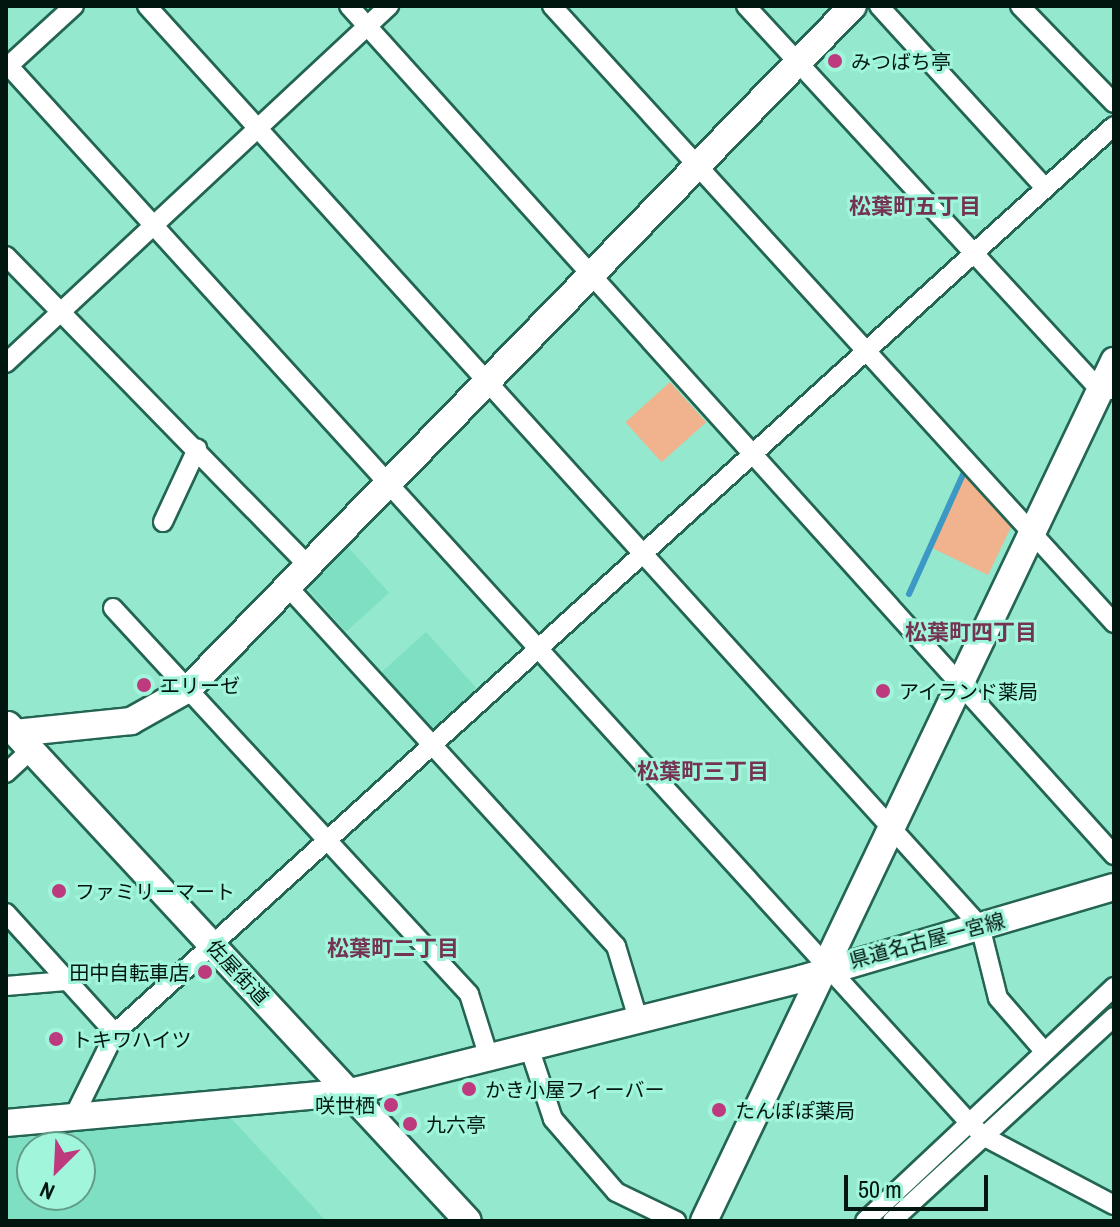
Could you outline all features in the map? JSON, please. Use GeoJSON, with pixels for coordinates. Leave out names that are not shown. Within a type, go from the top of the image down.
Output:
{"type":"FeatureCollection","features":[{"type":"Feature","properties":{"kind":"street"},"geometry":{"type":"LineString","coordinates":[[74,6],[7,66],[966,1119],[983,1136],[1114,1205]]}},
{"type":"Feature","properties":{"kind":"street"},"geometry":{"type":"LineString","coordinates":[[147,6],[645,550],[980,926],[998,998],[1043,1050]]}},
{"type":"Feature","properties":{"kind":"street"},"geometry":{"type":"LineString","coordinates":[[349,6],[593,273],[1114,855]]}},
{"type":"Feature","properties":{"kind":"street"},"geometry":{"type":"LineString","coordinates":[[6,363],[56,310],[389,6]]}},
{"type":"Feature","properties":{"kind":"street"},"geometry":{"type":"LineString","coordinates":[[552,6],[1114,623]]}},
{"type":"Feature","properties":{"kind":"street"},"geometry":{"type":"LineString","coordinates":[[746,6],[972,254],[1107,390]]}},
{"type":"Feature","properties":{"kind":"street"},"geometry":{"type":"LineString","coordinates":[[6,773],[17,735],[131,721],[188,689],[853,6]]}},
{"type":"Feature","properties":{"kind":"street"},"geometry":{"type":"LineString","coordinates":[[879,6],[1045,188]]}},
{"type":"Feature","properties":{"kind":"street"},"geometry":{"type":"LineString","coordinates":[[1020,6],[1114,103]]}},
{"type":"Feature","properties":{"kind":"street"},"geometry":{"type":"LineString","coordinates":[[74,1116],[115,1033],[328,844],[645,550],[1114,126]]}},
{"type":"Feature","properties":{"kind":"street"},"geometry":{"type":"LineString","coordinates":[[6,256],[308,566]]}},
{"type":"Feature","properties":{"kind":"street"},"geometry":{"type":"LineString","coordinates":[[6,1123],[351,1092],[490,1061],[639,1022],[827,967],[1033,534],[1107,390],[1114,361]]}},
{"type":"Feature","properties":{"kind":"street"},"geometry":{"type":"LineString","coordinates":[[163,522],[197,449]]}},
{"type":"Feature","properties":{"kind":"street"},"geometry":{"type":"LineString","coordinates":[[288,587],[616,946],[639,1022]]}},
{"type":"Feature","properties":{"kind":"street"},"geometry":{"type":"LineString","coordinates":[[113,608],[469,994],[490,1061]]}},
{"type":"Feature","properties":{"kind":"street","name":"佐屋街道"},"geometry":{"type":"LineString","coordinates":[[17,735],[468,1221]]}},
{"type":"Feature","properties":{"kind":"street","name":"県道名古屋一宮線"},"geometry":{"type":"LineString","coordinates":[[704,1221],[827,967],[1114,887]]}},
{"type":"Feature","properties":{"kind":"street"},"geometry":{"type":"LineString","coordinates":[[6,913],[115,1033]]}},
{"type":"Feature","properties":{"kind":"street"},"geometry":{"type":"LineString","coordinates":[[6,986],[66,981]]}},
{"type":"Feature","properties":{"kind":"street"},"geometry":{"type":"LineString","coordinates":[[865,1221],[966,1119],[1114,987]]}},
{"type":"Feature","properties":{"kind":"street"},"geometry":{"type":"LineString","coordinates":[[892,1221],[1114,1017]]}},
{"type":"Feature","properties":{"kind":"street"},"geometry":{"type":"LineString","coordinates":[[530,1050],[553,1119],[616,1192],[676,1221]]}},
{"type":"Feature","properties":{"kind":"shaded area"},"geometry":{"type":"Polygon","coordinates":[[[670,382],[706,422],[662,462],[625,422],[670,382]]]}},
{"type":"Feature","properties":{"kind":"shaded area"},"geometry":{"type":"Polygon","coordinates":[[[964,472],[1012,525],[988,575],[930,547],[964,472]]]}},
{"type":"Feature","properties":{"kind":"shaded area"},"geometry":{"type":"Polygon","coordinates":[[[347,546],[389,593],[346,632],[304,585],[347,546]]]}},
{"type":"Feature","properties":{"kind":"shaded area"},"geometry":{"type":"Polygon","coordinates":[[[426,632],[477,688],[430,731],[379,674],[426,632]]]}},
{"type":"Feature","properties":{"kind":"shaded area"},"geometry":{"type":"Polygon","coordinates":[[[229,1116],[326,1221],[6,1221],[6,1136],[16,1135],[16,1211],[96,1211],[96,1131],[62,1131],[229,1116]]]}},
{"type":"Feature","properties":{"kind":"waterway"},"geometry":{"type":"LineString","coordinates":[[909,594],[964,472]]}},
{"type":"Feature","properties":{"kind":"place","name":"みつばち亭"},"geometry":{"type":"Point","coordinates":[835,61]}},
{"type":"Feature","properties":{"kind":"place","name":"エリーゼ"},"geometry":{"type":"Point","coordinates":[144,685]}},
{"type":"Feature","properties":{"kind":"place","name":"アイランド薬局"},"geometry":{"type":"Point","coordinates":[883,691]}},
{"type":"Feature","properties":{"kind":"place","name":"ファミリーマート"},"geometry":{"type":"Point","coordinates":[59,891]}},
{"type":"Feature","properties":{"kind":"place","name":"田中自転車店"},"geometry":{"type":"Point","coordinates":[205,972]}},
{"type":"Feature","properties":{"kind":"place","name":"トキワハイツ"},"geometry":{"type":"Point","coordinates":[56,1039]}},
{"type":"Feature","properties":{"kind":"place","name":"かき小屋フィーバー"},"geometry":{"type":"Point","coordinates":[469,1089]}},
{"type":"Feature","properties":{"kind":"place","name":"咲世栖"},"geometry":{"type":"Point","coordinates":[391,1105]}},
{"type":"Feature","properties":{"kind":"place","name":"たんぽぽ薬局"},"geometry":{"type":"Point","coordinates":[719,1110]}},
{"type":"Feature","properties":{"kind":"place","name":"九六亭"},"geometry":{"type":"Point","coordinates":[410,1124]}},
{"type":"Feature","properties":{"kind":"district","name":"松葉町五丁目"},"geometry":{"type":"Point","coordinates":[915,207]}},
{"type":"Feature","properties":{"kind":"district","name":"松葉町四丁目"},"geometry":{"type":"Point","coordinates":[971,633]}},
{"type":"Feature","properties":{"kind":"district","name":"松葉町三丁目"},"geometry":{"type":"Point","coordinates":[703,772]}},
{"type":"Feature","properties":{"kind":"district","name":"松葉町二丁目"},"geometry":{"type":"Point","coordinates":[393,949]}}]}
